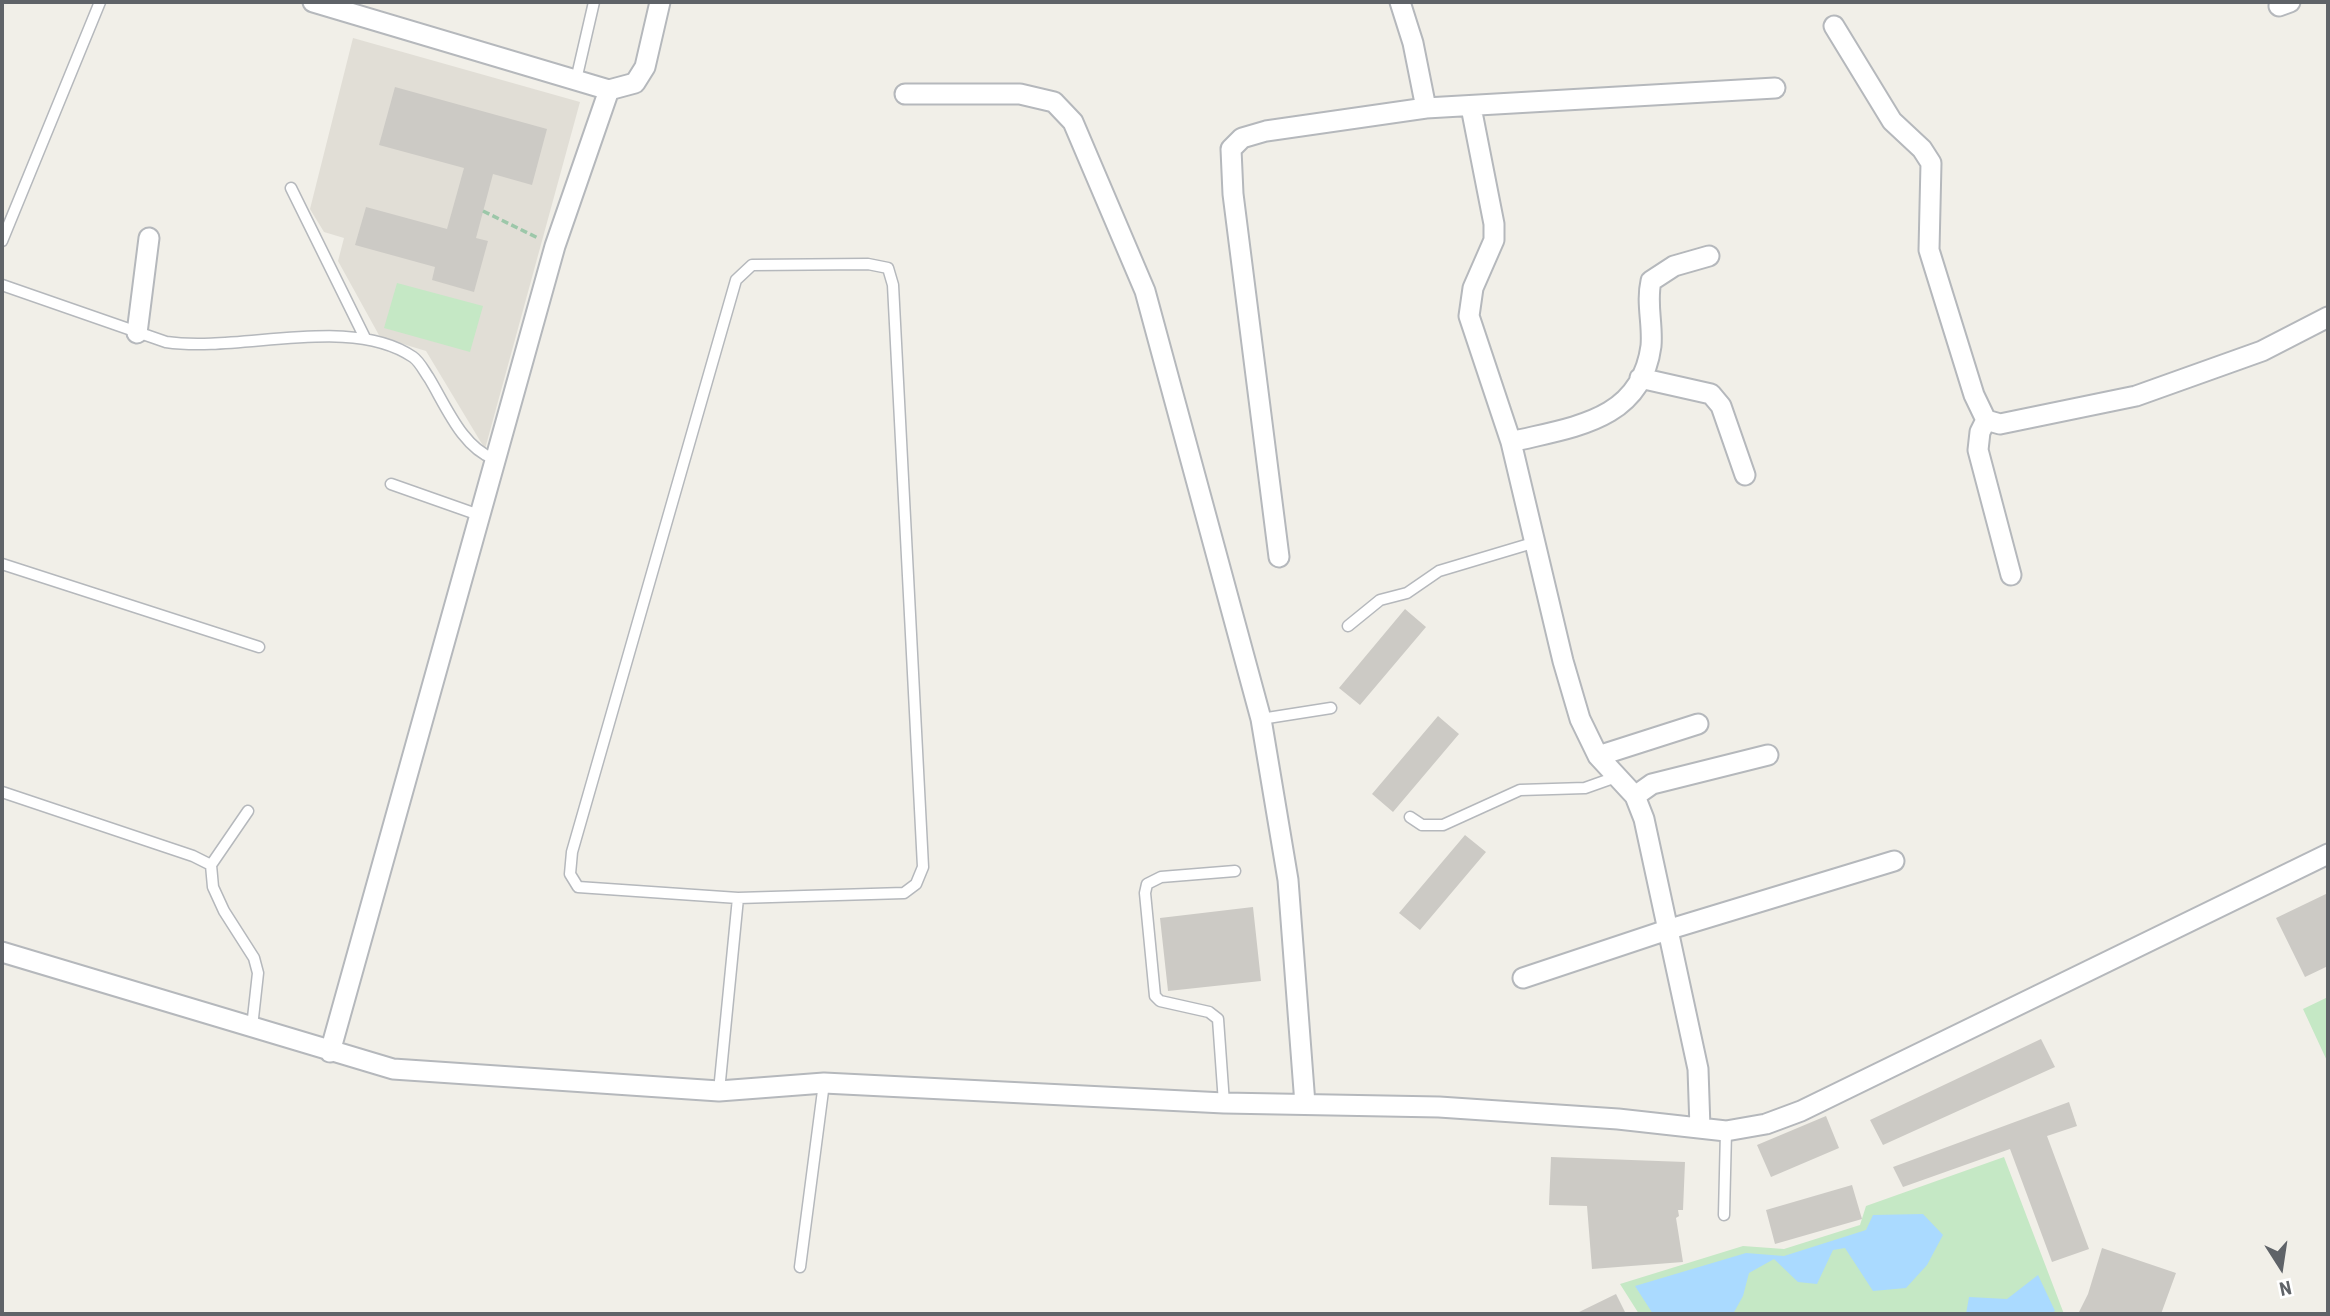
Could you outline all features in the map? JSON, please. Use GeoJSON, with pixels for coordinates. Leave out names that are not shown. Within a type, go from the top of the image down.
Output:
{"type":"FeatureCollection","features":[{"type":"Feature","properties":{"kind":"street"},"geometry":{"type":"LineString","coordinates":[[313,2],[609,90],[635,83],[645,67],[660,2]]}},
{"type":"Feature","properties":{"kind":"street"},"geometry":{"type":"LineString","coordinates":[[1400,2],[1413,43],[1426,108]]}},
{"type":"Feature","properties":{"kind":"street"},"geometry":{"type":"LineString","coordinates":[[1834,26],[1892,121],[1922,149],[1931,163],[1929,250],[1974,395],[1986,420],[2000,424],[2136,396],[2262,351],[2328,317]]}},
{"type":"Feature","properties":{"kind":"street"},"geometry":{"type":"LineString","coordinates":[[1279,557],[1233,194],[1231,149],[1242,138],[1266,131],[1426,108],[1775,88]]}},
{"type":"Feature","properties":{"kind":"street"},"geometry":{"type":"LineString","coordinates":[[330,1052],[555,246],[609,90]]}},
{"type":"Feature","properties":{"kind":"street"},"geometry":{"type":"LineString","coordinates":[[905,94],[1020,94],[1054,102],[1073,122],[1145,291],[1261,719],[1288,880],[1305,1104]]}},
{"type":"Feature","properties":{"kind":"street"},"geometry":{"type":"LineString","coordinates":[[1471,107],[1494,224],[1494,240],[1473,288],[1469,316],[1511,442],[1563,661],[1580,719],[1598,756],[1635,796],[1644,819],[1698,1069],[1700,1128]]}},
{"type":"Feature","properties":{"kind":"street"},"geometry":{"type":"LineString","coordinates":[[137,333],[149,238]]}},
{"type":"Feature","properties":{"kind":"street"},"geometry":{"type":"LineString","coordinates":[[1511,442],[1608,415],[1630,395],[1647,365],[1651,343],[1648,297],[1651,281],[1674,266],[1709,256]]}},
{"type":"Feature","properties":{"kind":"street"},"geometry":{"type":"LineString","coordinates":[[1640,378],[1711,394],[1721,406],[1745,475]]}},
{"type":"Feature","properties":{"kind":"street"},"geometry":{"type":"LineString","coordinates":[[1986,420],[1980,432],[1978,450],[2011,575]]}},
{"type":"Feature","properties":{"kind":"street"},"geometry":{"type":"LineString","coordinates":[[1598,756],[1698,724]]}},
{"type":"Feature","properties":{"kind":"street"},"geometry":{"type":"LineString","coordinates":[[1635,796],[1652,785],[1768,755]]}},
{"type":"Feature","properties":{"kind":"street"},"geometry":{"type":"LineString","coordinates":[[2,952],[393,1069],[719,1091],[824,1083],[1224,1103],[1479,1109],[1726,1131],[1766,1124],[1801,1111],[2328,853]]}},
{"type":"Feature","properties":{"kind":"street"},"geometry":{"type":"LineString","coordinates":[[1523,978],[1667,930],[1894,861]]}},
{"type":"Feature","properties":{"kind":"lane"},"geometry":{"type":"LineString","coordinates":[[2,241],[100,2]]}},
{"type":"Feature","properties":{"kind":"lane"},"geometry":{"type":"LineString","coordinates":[[576,80],[594,2]]}},
{"type":"Feature","properties":{"kind":"lane"},"geometry":{"type":"LineString","coordinates":[[291,188],[365,338]]}},
{"type":"Feature","properties":{"kind":"lane"},"geometry":{"type":"LineString","coordinates":[[868,264],[888,268],[893,285],[923,867],[916,884],[904,893],[738,898],[578,887],[570,874],[572,852],[736,279],[752,265],[868,264]]}},
{"type":"Feature","properties":{"kind":"lane"},"geometry":{"type":"LineString","coordinates":[[2,285],[137,333],[190,346],[243,344],[312,336],[365,338],[414,357],[472,447],[494,459]]}},
{"type":"Feature","properties":{"kind":"lane"},"geometry":{"type":"LineString","coordinates":[[391,484],[479,515]]}},
{"type":"Feature","properties":{"kind":"lane"},"geometry":{"type":"LineString","coordinates":[[1348,626],[1380,600],[1407,593],[1438,571],[1535,542]]}},
{"type":"Feature","properties":{"kind":"lane"},"geometry":{"type":"LineString","coordinates":[[2,564],[259,647]]}},
{"type":"Feature","properties":{"kind":"lane"},"geometry":{"type":"LineString","coordinates":[[1261,719],[1331,708]]}},
{"type":"Feature","properties":{"kind":"lane"},"geometry":{"type":"LineString","coordinates":[[1410,817],[1422,825],[1443,825],[1520,790],[1585,788],[1616,776]]}},
{"type":"Feature","properties":{"kind":"lane"},"geometry":{"type":"LineString","coordinates":[[2,792],[194,856],[211,865]]}},
{"type":"Feature","properties":{"kind":"lane"},"geometry":{"type":"LineString","coordinates":[[248,811],[211,865],[213,887],[256,965],[258,993],[252,1028]]}},
{"type":"Feature","properties":{"kind":"lane"},"geometry":{"type":"LineString","coordinates":[[1224,1103],[1218,1019],[1209,1012],[1160,1001],[1154,996],[1145,892],[1147,884],[1161,877],[1236,871]]}},
{"type":"Feature","properties":{"kind":"lane"},"geometry":{"type":"LineString","coordinates":[[719,1091],[738,898]]}},
{"type":"Feature","properties":{"kind":"lane"},"geometry":{"type":"LineString","coordinates":[[800,1267],[824,1083]]}},
{"type":"Feature","properties":{"kind":"lane"},"geometry":{"type":"LineString","coordinates":[[1724,1215],[1726,1131]]}},
{"type":"Feature","properties":{"kind":"path"},"geometry":{"type":"LineString","coordinates":[[483,211],[555,246]]}},
{"type":"Feature","properties":{"kind":"shaded area"},"geometry":{"type":"Polygon","coordinates":[[[353,38],[580,102],[485,449],[426,351],[380,337],[338,261],[344,238],[324,232],[310,209],[353,38]]]}},
{"type":"Feature","properties":{"kind":"green space"},"geometry":{"type":"Polygon","coordinates":[[[397,283],[483,306],[470,352],[384,328],[397,283]]]}},
{"type":"Feature","properties":{"kind":"green space"},"geometry":{"type":"Polygon","coordinates":[[[2328,997],[2328,1063],[2303,1009],[2328,997]]]}},
{"type":"Feature","properties":{"kind":"green space"},"geometry":{"type":"Polygon","coordinates":[[[2004,1157],[2064,1314],[1639,1314],[1620,1284],[1743,1246],[1784,1249],[1860,1225],[1866,1206],[2004,1157]]]}},
{"type":"Feature","properties":{"kind":"water"},"geometry":{"type":"Polygon","coordinates":[[[1923,1214],[1943,1235],[1927,1265],[1906,1288],[1873,1291],[1845,1248],[1833,1250],[1817,1284],[1798,1282],[1774,1259],[1749,1273],[1743,1296],[1733,1314],[1653,1314],[1635,1286],[1746,1253],[1784,1256],[1866,1230],[1873,1215],[1923,1214]]]}},
{"type":"Feature","properties":{"kind":"water"},"geometry":{"type":"Polygon","coordinates":[[[2038,1275],[2055,1311],[2050,1314],[1966,1314],[1969,1297],[2007,1299],[2038,1275]]]}},
{"type":"Feature","properties":{"kind":"building"},"geometry":{"type":"Polygon","coordinates":[[[395,87],[547,129],[532,185],[493,174],[476,238],[488,241],[474,292],[432,280],[435,267],[355,245],[366,207],[447,229],[464,168],[379,145],[395,87]]]}},
{"type":"Feature","properties":{"kind":"building"},"geometry":{"type":"Polygon","coordinates":[[[1405,609],[1426,627],[1360,705],[1339,688],[1405,609]]]}},
{"type":"Feature","properties":{"kind":"building"},"geometry":{"type":"Polygon","coordinates":[[[1438,716],[1459,734],[1393,812],[1372,794],[1438,716]]]}},
{"type":"Feature","properties":{"kind":"building"},"geometry":{"type":"Polygon","coordinates":[[[1465,835],[1486,852],[1420,930],[1399,913],[1465,835]]]}},
{"type":"Feature","properties":{"kind":"building"},"geometry":{"type":"Polygon","coordinates":[[[2328,893],[2328,966],[2305,977],[2276,918],[2328,893]]]}},
{"type":"Feature","properties":{"kind":"building"},"geometry":{"type":"Polygon","coordinates":[[[1253,907],[1261,981],[1168,991],[1160,918],[1253,907]]]}},
{"type":"Feature","properties":{"kind":"building"},"geometry":{"type":"Polygon","coordinates":[[[2041,1039],[2055,1067],[1883,1145],[1870,1120],[2041,1039]]]}},
{"type":"Feature","properties":{"kind":"building"},"geometry":{"type":"Polygon","coordinates":[[[2069,1102],[2077,1126],[2047,1136],[2089,1249],[2052,1262],[2010,1149],[1903,1187],[1893,1167],[2069,1102]]]}},
{"type":"Feature","properties":{"kind":"building"},"geometry":{"type":"Polygon","coordinates":[[[1826,1116],[1839,1148],[1771,1177],[1757,1145],[1826,1116]]]}},
{"type":"Feature","properties":{"kind":"building"},"geometry":{"type":"Polygon","coordinates":[[[1551,1157],[1685,1162],[1683,1210],[1678,1210],[1679,1216],[1676,1218],[1683,1262],[1592,1269],[1587,1206],[1549,1205],[1551,1157]]]}},
{"type":"Feature","properties":{"kind":"building"},"geometry":{"type":"Polygon","coordinates":[[[1852,1185],[1862,1219],[1775,1244],[1766,1210],[1852,1185]]]}},
{"type":"Feature","properties":{"kind":"building"},"geometry":{"type":"Polygon","coordinates":[[[2102,1248],[2176,1273],[2161,1314],[2078,1314],[2088,1294],[2102,1248]]]}},
{"type":"Feature","properties":{"kind":"building"},"geometry":{"type":"Polygon","coordinates":[[[1616,1294],[1626,1314],[1575,1314],[1616,1294]]]}}]}
